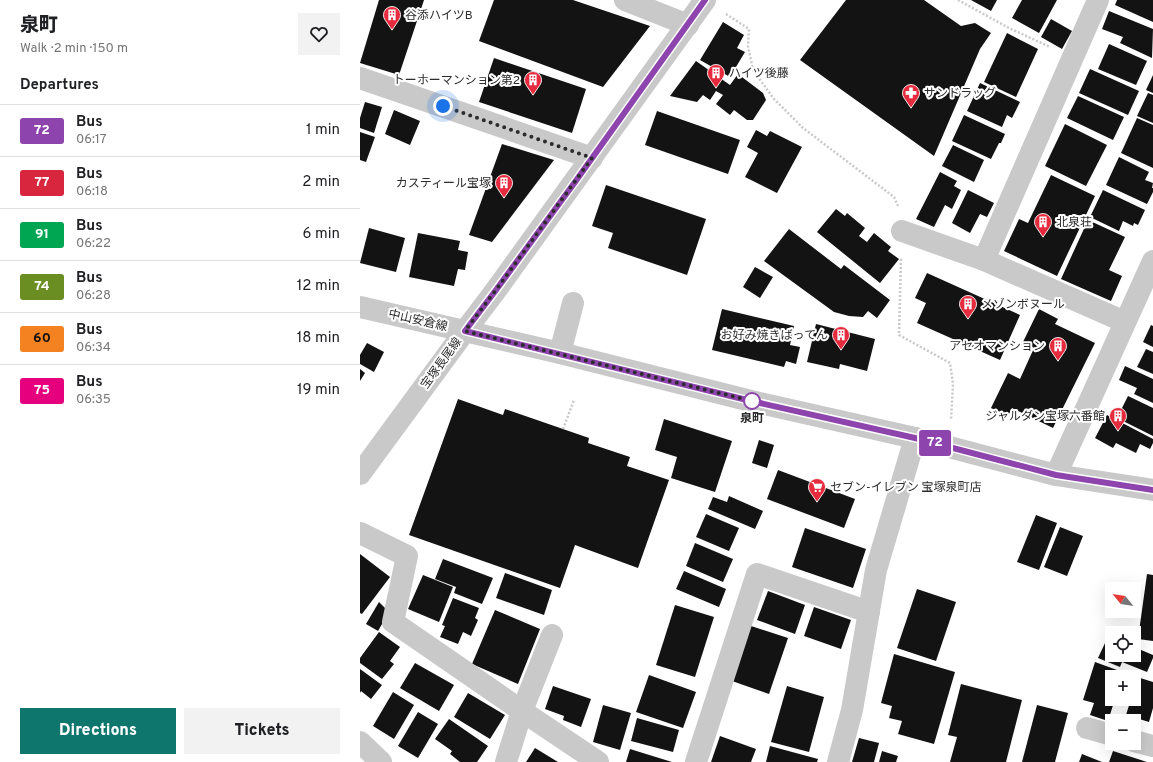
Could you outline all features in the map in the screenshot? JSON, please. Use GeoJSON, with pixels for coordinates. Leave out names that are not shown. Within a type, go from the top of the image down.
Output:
{"type":"FeatureCollection","features":[{"type":"Feature","properties":{"kind":"street"},"geometry":{"type":"LineString","coordinates":[[625,0],[688,25]]}},
{"type":"Feature","properties":{"kind":"street","name":"宝塚長尾線"},"geometry":{"type":"LineString","coordinates":[[360,474],[496,290],[705,0]]}},
{"type":"Feature","properties":{"kind":"street"},"geometry":{"type":"LineString","coordinates":[[984,260],[1098,0]]}},
{"type":"Feature","properties":{"kind":"street"},"geometry":{"type":"LineString","coordinates":[[360,78],[592,158]]}},
{"type":"Feature","properties":{"kind":"street"},"geometry":{"type":"LineString","coordinates":[[902,231],[984,260],[1125,322]]}},
{"type":"Feature","properties":{"kind":"street"},"geometry":{"type":"LineString","coordinates":[[1056,475],[1153,261]]}},
{"type":"Feature","properties":{"kind":"street"},"geometry":{"type":"LineString","coordinates":[[560,353],[573,303]]}},
{"type":"Feature","properties":{"kind":"street","name":"中山安倉線"},"geometry":{"type":"LineString","coordinates":[[360,307],[560,353],[751,401],[915,438],[1056,475],[1153,490]]}},
{"type":"Feature","properties":{"kind":"street"},"geometry":{"type":"LineString","coordinates":[[838,762],[852,710],[876,570],[915,438]]}},
{"type":"Feature","properties":{"kind":"street"},"geometry":{"type":"LineString","coordinates":[[360,533],[407,556],[393,622],[522,712],[598,762]]}},
{"type":"Feature","properties":{"kind":"street"},"geometry":{"type":"LineString","coordinates":[[696,762],[757,574],[869,612]]}},
{"type":"Feature","properties":{"kind":"street"},"geometry":{"type":"LineString","coordinates":[[506,762],[522,712],[552,635]]}},
{"type":"Feature","properties":{"kind":"street"},"geometry":{"type":"LineString","coordinates":[[1087,728],[1105,733]]}},
{"type":"Feature","properties":{"kind":"street"},"geometry":{"type":"LineString","coordinates":[[360,742],[381,762]]}},
{"type":"Feature","properties":{"kind":"street"},"geometry":{"type":"LineString","coordinates":[[1141,743],[1153,746]]}},
{"type":"Feature","properties":{"kind":"path"},"geometry":{"type":"LineString","coordinates":[[958,0],[1010,28],[1073,58]]}},
{"type":"Feature","properties":{"kind":"path"},"geometry":{"type":"LineString","coordinates":[[724,12],[749,29],[748,46],[753,70],[774,99],[803,128],[894,197],[900,210],[902,231],[899,335],[950,363],[953,384],[951,420]]}},
{"type":"Feature","properties":{"kind":"path"},"geometry":{"type":"LineString","coordinates":[[563,429],[574,400]]}},
{"type":"Feature","properties":{"kind":"building","name":"谷添ハイツB"},"geometry":{"type":"Polygon","coordinates":[[[379,0],[424,0],[399,75],[360,63],[379,0]]]}},
{"type":"Feature","properties":{"kind":"building"},"geometry":{"type":"Polygon","coordinates":[[[494,0],[573,0],[650,26],[603,87],[479,41],[494,0]]]}},
{"type":"Feature","properties":{"kind":"building","name":"サンドラッグ"},"geometry":{"type":"Polygon","coordinates":[[[846,0],[924,0],[961,26],[975,23],[991,33],[980,49],[934,156],[800,60],[846,0]]]}},
{"type":"Feature","properties":{"kind":"building"},"geometry":{"type":"Polygon","coordinates":[[[971,0],[997,0],[991,11],[971,0]]]}},
{"type":"Feature","properties":{"kind":"building"},"geometry":{"type":"Polygon","coordinates":[[[1022,0],[1057,0],[1039,33],[1012,18],[1022,0]]]}},
{"type":"Feature","properties":{"kind":"building"},"geometry":{"type":"Polygon","coordinates":[[[1117,0],[1153,0],[1153,22],[1115,5],[1117,0]]]}},
{"type":"Feature","properties":{"kind":"building"},"geometry":{"type":"Polygon","coordinates":[[[1109,11],[1153,29],[1152,58],[1120,43],[1123,37],[1102,29],[1109,11]]]}},
{"type":"Feature","properties":{"kind":"building"},"geometry":{"type":"Polygon","coordinates":[[[1051,19],[1072,31],[1062,49],[1041,37],[1051,19]]]}},
{"type":"Feature","properties":{"kind":"building"},"geometry":{"type":"Polygon","coordinates":[[[723,22],[744,35],[737,48],[745,52],[730,77],[700,60],[723,22]]]}},
{"type":"Feature","properties":{"kind":"building"},"geometry":{"type":"Polygon","coordinates":[[[1007,33],[1038,49],[1016,97],[984,82],[1007,33]]]}},
{"type":"Feature","properties":{"kind":"building"},"geometry":{"type":"Polygon","coordinates":[[[1109,44],[1147,61],[1136,85],[1098,69],[1109,44]]]}},
{"type":"Feature","properties":{"kind":"building","name":"トーホーマンション第2"},"geometry":{"type":"Polygon","coordinates":[[[494,58],[586,89],[572,133],[479,102],[494,58]]]}},
{"type":"Feature","properties":{"kind":"building","name":"ハイツ後藤"},"geometry":{"type":"Polygon","coordinates":[[[696,61],[730,85],[738,74],[763,93],[766,100],[753,120],[747,120],[734,110],[730,115],[716,104],[723,95],[716,91],[710,100],[703,95],[697,102],[670,96],[696,61]]]}},
{"type":"Feature","properties":{"kind":"building"},"geometry":{"type":"Polygon","coordinates":[[[1090,69],[1139,91],[1128,115],[1079,93],[1090,69]]]}},
{"type":"Feature","properties":{"kind":"building"},"geometry":{"type":"Polygon","coordinates":[[[1153,75],[1153,93],[1146,90],[1153,75]]]}},
{"type":"Feature","properties":{"kind":"building"},"geometry":{"type":"Polygon","coordinates":[[[980,83],[1020,102],[1012,118],[1007,115],[1002,127],[967,111],[980,83]]]}},
{"type":"Feature","properties":{"kind":"building"},"geometry":{"type":"Polygon","coordinates":[[[1148,93],[1153,95],[1153,123],[1137,116],[1148,93]]]}},
{"type":"Feature","properties":{"kind":"building"},"geometry":{"type":"Polygon","coordinates":[[[1078,96],[1124,117],[1113,140],[1067,118],[1078,96]]]}},
{"type":"Feature","properties":{"kind":"building"},"geometry":{"type":"Polygon","coordinates":[[[365,102],[382,107],[374,133],[360,128],[360,118],[365,102]]]}},
{"type":"Feature","properties":{"kind":"building"},"geometry":{"type":"Polygon","coordinates":[[[394,110],[420,121],[410,145],[385,134],[394,110]]]}},
{"type":"Feature","properties":{"kind":"building"},"geometry":{"type":"Polygon","coordinates":[[[657,111],[740,140],[728,174],[645,145],[657,111]]]}},
{"type":"Feature","properties":{"kind":"building"},"geometry":{"type":"Polygon","coordinates":[[[964,115],[1005,134],[991,159],[952,141],[964,115]]]}},
{"type":"Feature","properties":{"kind":"building"},"geometry":{"type":"Polygon","coordinates":[[[1137,118],[1153,125],[1153,168],[1121,153],[1137,118]]]}},
{"type":"Feature","properties":{"kind":"building"},"geometry":{"type":"Polygon","coordinates":[[[1065,124],[1107,145],[1086,186],[1045,166],[1065,124]]]}},
{"type":"Feature","properties":{"kind":"building"},"geometry":{"type":"Polygon","coordinates":[[[756,130],[767,136],[770,131],[802,147],[777,193],[745,177],[758,153],[747,147],[756,130]]]}},
{"type":"Feature","properties":{"kind":"building"},"geometry":{"type":"Polygon","coordinates":[[[360,132],[375,137],[366,162],[360,160],[360,132]]]}},
{"type":"Feature","properties":{"kind":"building","name":"カスティール宝塚"},"geometry":{"type":"Polygon","coordinates":[[[502,144],[554,160],[492,242],[469,235],[502,144]]]}},
{"type":"Feature","properties":{"kind":"building"},"geometry":{"type":"Polygon","coordinates":[[[953,145],[984,160],[974,182],[942,166],[953,145]]]}},
{"type":"Feature","properties":{"kind":"building"},"geometry":{"type":"Polygon","coordinates":[[[1119,157],[1149,172],[1145,180],[1153,183],[1153,192],[1147,204],[1106,185],[1119,157]]]}},
{"type":"Feature","properties":{"kind":"building"},"geometry":{"type":"Polygon","coordinates":[[[940,172],[957,181],[954,186],[961,190],[952,209],[945,205],[934,227],[916,219],[940,172]]]}},
{"type":"Feature","properties":{"kind":"building","name":"北泉荘"},"geometry":{"type":"Polygon","coordinates":[[[1051,175],[1095,196],[1057,276],[1004,251],[1019,219],[1028,223],[1051,175]]]}},
{"type":"Feature","properties":{"kind":"building"},"geometry":{"type":"Polygon","coordinates":[[[606,185],[706,219],[687,275],[608,248],[613,233],[592,226],[606,185]]]}},
{"type":"Feature","properties":{"kind":"building"},"geometry":{"type":"Polygon","coordinates":[[[968,190],[994,203],[987,217],[980,214],[970,233],[952,223],[968,190]]]}},
{"type":"Feature","properties":{"kind":"building"},"geometry":{"type":"Polygon","coordinates":[[[1103,190],[1145,210],[1138,225],[1134,223],[1133,226],[1123,221],[1119,231],[1090,217],[1103,190]]]}},
{"type":"Feature","properties":{"kind":"building"},"geometry":{"type":"Polygon","coordinates":[[[836,209],[845,216],[847,213],[865,228],[859,236],[867,242],[874,233],[891,247],[888,251],[899,259],[880,283],[817,232],[836,209]]]}},
{"type":"Feature","properties":{"kind":"building"},"geometry":{"type":"Polygon","coordinates":[[[1088,220],[1125,237],[1109,270],[1122,276],[1111,301],[1061,279],[1088,220]]]}},
{"type":"Feature","properties":{"kind":"building"},"geometry":{"type":"Polygon","coordinates":[[[369,228],[405,238],[396,272],[360,263],[369,228]]]}},
{"type":"Feature","properties":{"kind":"building"},"geometry":{"type":"Polygon","coordinates":[[[789,229],[841,269],[844,265],[890,300],[877,318],[868,311],[863,317],[849,316],[834,312],[764,261],[789,229]]]}},
{"type":"Feature","properties":{"kind":"building"},"geometry":{"type":"Polygon","coordinates":[[[418,233],[460,241],[458,250],[468,252],[465,270],[458,269],[454,286],[409,277],[418,233]]]}},
{"type":"Feature","properties":{"kind":"building"},"geometry":{"type":"Polygon","coordinates":[[[755,267],[773,277],[760,298],[743,287],[755,267]]]}},
{"type":"Feature","properties":{"kind":"building","name":"メゾンボヌール"},"geometry":{"type":"Polygon","coordinates":[[[927,273],[1020,315],[1000,360],[917,323],[926,303],[915,298],[927,273]]]}},
{"type":"Feature","properties":{"kind":"building"},"geometry":{"type":"Polygon","coordinates":[[[722,309],[794,326],[790,345],[800,347],[796,364],[786,361],[784,367],[712,350],[722,309]]]}},
{"type":"Feature","properties":{"kind":"building","name":"アセオマンション"},"geometry":{"type":"Polygon","coordinates":[[[1039,309],[1058,319],[1055,324],[1095,343],[1053,428],[1012,408],[1008,416],[991,408],[1008,373],[1020,379],[1034,348],[1023,342],[1039,309]]]}},
{"type":"Feature","properties":{"kind":"building","name":"お好み焼きばってん"},"geometry":{"type":"Polygon","coordinates":[[[816,324],[875,339],[867,371],[840,364],[839,369],[807,362],[816,324]]]}},
{"type":"Feature","properties":{"kind":"building"},"geometry":{"type":"Polygon","coordinates":[[[1151,325],[1153,326],[1153,347],[1143,342],[1151,325]]]}},
{"type":"Feature","properties":{"kind":"building"},"geometry":{"type":"Polygon","coordinates":[[[367,343],[384,352],[374,372],[360,364],[360,355],[367,343]]]}},
{"type":"Feature","properties":{"kind":"building"},"geometry":{"type":"Polygon","coordinates":[[[1146,349],[1153,352],[1153,374],[1137,367],[1146,349]]]}},
{"type":"Feature","properties":{"kind":"building"},"geometry":{"type":"Polygon","coordinates":[[[1125,366],[1153,379],[1153,403],[1134,394],[1137,388],[1119,380],[1125,366]]]}},
{"type":"Feature","properties":{"kind":"building"},"geometry":{"type":"Polygon","coordinates":[[[360,369],[365,373],[360,381],[360,369]]]}},
{"type":"Feature","properties":{"kind":"building"},"geometry":{"type":"Polygon","coordinates":[[[1128,396],[1153,408],[1153,436],[1117,418],[1128,396]]]}},
{"type":"Feature","properties":{"kind":"building"},"geometry":{"type":"Polygon","coordinates":[[[458,399],[503,415],[505,409],[589,438],[588,443],[630,457],[627,466],[669,480],[638,568],[575,545],[560,588],[409,535],[458,399]]]}},
{"type":"Feature","properties":{"kind":"building","name":"ジャルダン宝塚六番館"},"geometry":{"type":"Polygon","coordinates":[[[1107,415],[1153,439],[1150,449],[1140,444],[1136,453],[1116,443],[1113,448],[1095,438],[1107,415]]]}},
{"type":"Feature","properties":{"kind":"building"},"geometry":{"type":"Polygon","coordinates":[[[664,419],[732,441],[715,492],[671,478],[677,457],[655,450],[664,419]]]}},
{"type":"Feature","properties":{"kind":"building"},"geometry":{"type":"Polygon","coordinates":[[[759,440],[774,445],[767,468],[752,463],[759,440]]]}},
{"type":"Feature","properties":{"kind":"building"},"geometry":{"type":"Polygon","coordinates":[[[778,470],[855,499],[844,528],[767,499],[778,470]]]}},
{"type":"Feature","properties":{"kind":"building"},"geometry":{"type":"Polygon","coordinates":[[[729,496],[763,511],[755,529],[708,509],[713,497],[727,502],[729,496]]]}},
{"type":"Feature","properties":{"kind":"building"},"geometry":{"type":"Polygon","coordinates":[[[706,514],[739,528],[729,551],[696,537],[706,514]]]}},
{"type":"Feature","properties":{"kind":"building"},"geometry":{"type":"Polygon","coordinates":[[[1036,515],[1057,523],[1039,570],[1017,562],[1036,515]]]}},
{"type":"Feature","properties":{"kind":"building"},"geometry":{"type":"Polygon","coordinates":[[[1060,527],[1083,536],[1067,576],[1044,567],[1060,527]]]}},
{"type":"Feature","properties":{"kind":"building"},"geometry":{"type":"Polygon","coordinates":[[[805,528],[866,549],[853,588],[792,567],[805,528]]]}},
{"type":"Feature","properties":{"kind":"building"},"geometry":{"type":"Polygon","coordinates":[[[695,543],[733,559],[723,582],[686,566],[695,543]]]}},
{"type":"Feature","properties":{"kind":"building"},"geometry":{"type":"Polygon","coordinates":[[[360,554],[390,577],[362,614],[360,613],[360,554]]]}},
{"type":"Feature","properties":{"kind":"building"},"geometry":{"type":"Polygon","coordinates":[[[443,559],[493,578],[482,604],[454,593],[456,587],[435,579],[443,559]]]}},
{"type":"Feature","properties":{"kind":"building"},"geometry":{"type":"Polygon","coordinates":[[[684,571],[726,589],[719,607],[676,589],[684,571]]]}},
{"type":"Feature","properties":{"kind":"building"},"geometry":{"type":"Polygon","coordinates":[[[505,573],[552,590],[544,615],[496,598],[505,573]]]}},
{"type":"Feature","properties":{"kind":"building"},"geometry":{"type":"Polygon","coordinates":[[[1147,574],[1153,575],[1153,641],[1141,639],[1140,626],[1147,574]]]}},
{"type":"Feature","properties":{"kind":"building"},"geometry":{"type":"Polygon","coordinates":[[[423,575],[453,587],[439,622],[408,609],[423,575]]]}},
{"type":"Feature","properties":{"kind":"building"},"geometry":{"type":"Polygon","coordinates":[[[917,589],[956,602],[936,661],[897,648],[917,589]]]}},
{"type":"Feature","properties":{"kind":"building"},"geometry":{"type":"Polygon","coordinates":[[[768,591],[805,605],[795,634],[757,620],[768,591]]]}},
{"type":"Feature","properties":{"kind":"building"},"geometry":{"type":"Polygon","coordinates":[[[453,598],[479,608],[475,618],[478,620],[471,636],[463,632],[458,644],[440,637],[445,626],[442,625],[453,598]]]}},
{"type":"Feature","properties":{"kind":"building"},"geometry":{"type":"Polygon","coordinates":[[[379,602],[389,612],[378,631],[366,624],[379,602]]]}},
{"type":"Feature","properties":{"kind":"building"},"geometry":{"type":"Polygon","coordinates":[[[675,605],[714,617],[695,677],[656,665],[675,605]]]}},
{"type":"Feature","properties":{"kind":"building"},"geometry":{"type":"Polygon","coordinates":[[[814,607],[851,620],[841,649],[804,636],[814,607]]]}},
{"type":"Feature","properties":{"kind":"building"},"geometry":{"type":"Polygon","coordinates":[[[495,610],[540,629],[518,684],[472,664],[495,610]]]}},
{"type":"Feature","properties":{"kind":"building"},"geometry":{"type":"Polygon","coordinates":[[[751,626],[788,638],[769,694],[732,681],[751,626]]]}},
{"type":"Feature","properties":{"kind":"building"},"geometry":{"type":"Polygon","coordinates":[[[379,632],[400,647],[390,661],[394,664],[382,679],[360,663],[360,658],[379,632]]]}},
{"type":"Feature","properties":{"kind":"building"},"geometry":{"type":"Polygon","coordinates":[[[1105,643],[1105,661],[1098,658],[1105,643]]]}},
{"type":"Feature","properties":{"kind":"building"},"geometry":{"type":"Polygon","coordinates":[[[1141,650],[1153,655],[1147,672],[1122,662],[1141,662],[1141,650]]]}},
{"type":"Feature","properties":{"kind":"building"},"geometry":{"type":"Polygon","coordinates":[[[894,654],[955,672],[934,744],[898,734],[902,721],[889,718],[892,706],[881,703],[894,654]]]}},
{"type":"Feature","properties":{"kind":"building"},"geometry":{"type":"Polygon","coordinates":[[[1095,662],[1117,670],[1105,670],[1105,706],[1113,706],[1110,714],[1105,714],[1105,720],[1090,715],[1094,703],[1083,700],[1095,662]]]}},
{"type":"Feature","properties":{"kind":"building"},"geometry":{"type":"Polygon","coordinates":[[[1108,662],[1122,662],[1120,667],[1108,662]]]}},
{"type":"Feature","properties":{"kind":"building"},"geometry":{"type":"Polygon","coordinates":[[[415,663],[454,685],[439,711],[400,688],[415,663]]]}},
{"type":"Feature","properties":{"kind":"building"},"geometry":{"type":"Polygon","coordinates":[[[360,669],[382,685],[371,699],[361,691],[360,693],[360,669]]]}},
{"type":"Feature","properties":{"kind":"building"},"geometry":{"type":"Polygon","coordinates":[[[649,675],[696,692],[683,728],[636,712],[649,675]]]}},
{"type":"Feature","properties":{"kind":"building"},"geometry":{"type":"Polygon","coordinates":[[[1141,678],[1153,682],[1153,708],[1149,722],[1141,720],[1141,714],[1126,714],[1129,706],[1141,706],[1141,678]]]}},
{"type":"Feature","properties":{"kind":"building"},"geometry":{"type":"Polygon","coordinates":[[[961,684],[1022,700],[1006,762],[950,762],[957,737],[948,735],[961,684]]]}},
{"type":"Feature","properties":{"kind":"building"},"geometry":{"type":"Polygon","coordinates":[[[553,686],[591,699],[581,727],[563,720],[564,716],[545,709],[553,686]]]}},
{"type":"Feature","properties":{"kind":"building"},"geometry":{"type":"Polygon","coordinates":[[[787,686],[824,697],[809,752],[771,742],[787,686]]]}},
{"type":"Feature","properties":{"kind":"building"},"geometry":{"type":"Polygon","coordinates":[[[393,692],[414,705],[394,739],[373,726],[393,692]]]}},
{"type":"Feature","properties":{"kind":"building"},"geometry":{"type":"Polygon","coordinates":[[[468,693],[505,715],[490,739],[454,717],[468,693]]]}},
{"type":"Feature","properties":{"kind":"building"},"geometry":{"type":"Polygon","coordinates":[[[603,705],[631,713],[620,750],[593,742],[603,705]]]}},
{"type":"Feature","properties":{"kind":"building"},"geometry":{"type":"Polygon","coordinates":[[[1037,705],[1068,713],[1055,762],[1022,762],[1037,705]]]}},
{"type":"Feature","properties":{"kind":"building"},"geometry":{"type":"Polygon","coordinates":[[[418,712],[438,724],[418,758],[398,746],[418,712]]]}},
{"type":"Feature","properties":{"kind":"building"},"geometry":{"type":"Polygon","coordinates":[[[637,718],[679,730],[673,752],[631,741],[637,718]]]}},
{"type":"Feature","properties":{"kind":"building"},"geometry":{"type":"Polygon","coordinates":[[[449,719],[488,746],[477,762],[460,762],[450,754],[452,751],[435,739],[449,719]]]}},
{"type":"Feature","properties":{"kind":"building"},"geometry":{"type":"Polygon","coordinates":[[[720,736],[756,749],[751,762],[711,762],[720,736]]]}},
{"type":"Feature","properties":{"kind":"building"},"geometry":{"type":"Polygon","coordinates":[[[859,738],[879,743],[874,762],[852,762],[859,738]]]}},
{"type":"Feature","properties":{"kind":"building"},"geometry":{"type":"Polygon","coordinates":[[[770,746],[818,759],[817,762],[766,762],[770,746]]]}},
{"type":"Feature","properties":{"kind":"building"},"geometry":{"type":"Polygon","coordinates":[[[535,748],[558,762],[526,762],[535,748]]]}},
{"type":"Feature","properties":{"kind":"building"},"geometry":{"type":"Polygon","coordinates":[[[630,749],[672,762],[626,762],[630,749]]]}},
{"type":"Feature","properties":{"kind":"building"},"geometry":{"type":"Polygon","coordinates":[[[882,751],[898,756],[896,762],[879,762],[882,751]]]}},
{"type":"Feature","properties":{"kind":"building"},"geometry":{"type":"Polygon","coordinates":[[[1113,751],[1147,762],[1109,762],[1113,751]]]}},
{"type":"Feature","properties":{"kind":"building"},"geometry":{"type":"Polygon","coordinates":[[[1082,754],[1102,762],[1079,762],[1082,754]]]}},
{"type":"Feature","properties":{"kind":"bus line","name":"72"},"geometry":{"type":"LineString","coordinates":[[705,0],[575,182],[465,331],[560,353],[751,401],[915,438],[1056,475],[1153,490]]}},
{"type":"Feature","properties":{"kind":"place","name":"谷添ハイツB"},"geometry":{"type":"Point","coordinates":[392,30]}},
{"type":"Feature","properties":{"kind":"place","name":"ハイツ後藤"},"geometry":{"type":"Point","coordinates":[716,88]}},
{"type":"Feature","properties":{"kind":"place","name":"トーホーマンション第2"},"geometry":{"type":"Point","coordinates":[533,95]}},
{"type":"Feature","properties":{"kind":"place","name":"サンドラッグ"},"geometry":{"type":"Point","coordinates":[911,108]}},
{"type":"Feature","properties":{"kind":"place","name":"カスティール宝塚"},"geometry":{"type":"Point","coordinates":[504,198]}},
{"type":"Feature","properties":{"kind":"place","name":"北泉荘"},"geometry":{"type":"Point","coordinates":[1043,237]}},
{"type":"Feature","properties":{"kind":"place","name":"メゾンボヌール"},"geometry":{"type":"Point","coordinates":[968,319]}},
{"type":"Feature","properties":{"kind":"place","name":"お好み焼きばってん"},"geometry":{"type":"Point","coordinates":[841,350]}},
{"type":"Feature","properties":{"kind":"place","name":"アセオマンション"},"geometry":{"type":"Point","coordinates":[1058,361]}},
{"type":"Feature","properties":{"kind":"place","name":"泉町"},"geometry":{"type":"Point","coordinates":[752,401]}},
{"type":"Feature","properties":{"kind":"place","name":"ジャルダン宝塚六番館"},"geometry":{"type":"Point","coordinates":[1118,431]}},
{"type":"Feature","properties":{"kind":"place","name":"セブン-イレブン 宝塚泉町店"},"geometry":{"type":"Point","coordinates":[817,502]}},
{"type":"Feature","properties":{"kind":"route"},"geometry":{"type":"LineString","coordinates":[[443,106],[592,158],[465,331],[752,401]]}}]}
